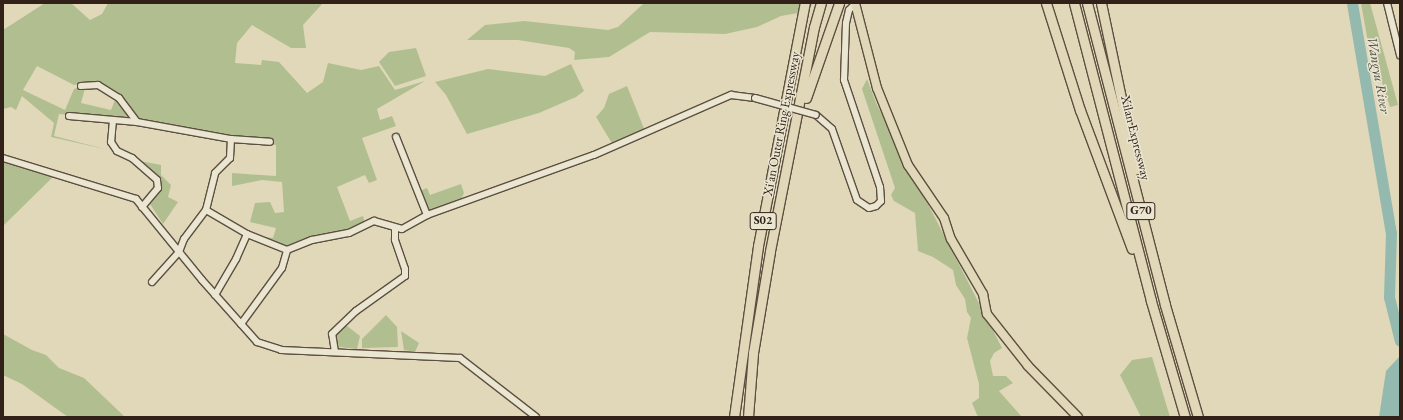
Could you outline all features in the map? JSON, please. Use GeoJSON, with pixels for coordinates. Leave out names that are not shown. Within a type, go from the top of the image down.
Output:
{"type":"FeatureCollection","features":[{"type":"Feature","properties":{"kind":"highway","name":"Xi'an Outer Ring Expressway"},"geometry":{"type":"LineString","coordinates":[[734,417],[758,246],[799,25],[805,3]]}},
{"type":"Feature","properties":{"kind":"highway","name":"Xi'an Outer Ring Expressway"},"geometry":{"type":"LineString","coordinates":[[748,417],[753,353],[770,252],[797,124],[814,27],[821,3]]}},
{"type":"Feature","properties":{"kind":"highway"},"geometry":{"type":"LineString","coordinates":[[797,124],[839,3]]}},
{"type":"Feature","properties":{"kind":"highway"},"geometry":{"type":"LineString","coordinates":[[1046,3],[1080,110],[1151,301]]}},
{"type":"Feature","properties":{"kind":"highway","name":"Xilan Expressway"},"geometry":{"type":"LineString","coordinates":[[1074,3],[1151,301],[1185,417]]}},
{"type":"Feature","properties":{"kind":"highway","name":"Xilan Expressway"},"geometry":{"type":"LineString","coordinates":[[1087,3],[1165,305],[1198,417]]}},
{"type":"Feature","properties":{"kind":"highway"},"geometry":{"type":"LineString","coordinates":[[1101,3],[1165,305]]}},
{"type":"Feature","properties":{"kind":"main road"},"geometry":{"type":"LineString","coordinates":[[855,3],[876,88],[908,165],[944,218],[951,239],[983,294],[988,314],[1028,366],[1078,417]]}},
{"type":"Feature","properties":{"kind":"street"},"geometry":{"type":"LineString","coordinates":[[206,210],[247,234],[287,250],[312,240],[348,233],[374,221],[402,229],[427,215],[594,155],[731,95],[755,98],[816,115],[832,129],[858,200],[869,208],[876,206],[881,200],[880,187],[873,159],[844,80],[846,23],[849,10],[855,3]]}},
{"type":"Feature","properties":{"kind":"street"},"geometry":{"type":"LineString","coordinates":[[1387,3],[1400,55]]}},
{"type":"Feature","properties":{"kind":"street"},"geometry":{"type":"LineString","coordinates":[[81,86],[98,85],[119,98],[138,122]]}},
{"type":"Feature","properties":{"kind":"street"},"geometry":{"type":"LineString","coordinates":[[69,116],[138,122],[231,139],[270,142]]}},
{"type":"Feature","properties":{"kind":"street"},"geometry":{"type":"LineString","coordinates":[[113,120],[111,142],[117,151],[132,158],[157,180],[158,188],[142,207]]}},
{"type":"Feature","properties":{"kind":"street"},"geometry":{"type":"LineString","coordinates":[[396,137],[427,215]]}},
{"type":"Feature","properties":{"kind":"street"},"geometry":{"type":"LineString","coordinates":[[152,282],[179,252],[184,239],[206,210],[215,173],[230,158],[231,139]]}},
{"type":"Feature","properties":{"kind":"street"},"geometry":{"type":"LineString","coordinates":[[3,158],[136,199],[215,295],[257,342],[281,350],[460,358],[536,417]]}},
{"type":"Feature","properties":{"kind":"street"},"geometry":{"type":"LineString","coordinates":[[334,352],[332,334],[356,311],[405,276],[405,269],[396,240],[395,228]]}},
{"type":"Feature","properties":{"kind":"street"},"geometry":{"type":"LineString","coordinates":[[215,295],[236,259],[247,234]]}},
{"type":"Feature","properties":{"kind":"street"},"geometry":{"type":"LineString","coordinates":[[241,324],[282,268],[287,250]]}},
{"type":"Feature","properties":{"kind":"green space"},"geometry":{"type":"Polygon","coordinates":[[[45,3],[71,3],[90,20],[102,14],[108,3],[323,3],[303,25],[306,48],[291,48],[252,25],[237,43],[235,63],[261,65],[262,60],[279,62],[307,93],[323,82],[328,63],[361,70],[379,66],[395,90],[425,81],[377,109],[380,120],[392,116],[396,126],[362,138],[377,180],[369,183],[365,175],[337,187],[350,221],[363,216],[365,223],[282,250],[249,235],[273,238],[276,228],[250,222],[255,203],[270,202],[275,213],[284,212],[282,182],[262,180],[232,186],[232,173],[276,176],[276,145],[143,123],[112,90],[90,82],[74,85],[37,66],[23,90],[65,110],[74,89],[86,85],[81,103],[111,110],[115,100],[137,122],[59,114],[54,136],[109,150],[51,137],[54,123],[22,96],[16,110],[11,107],[3,109],[3,30],[45,3]]]}},
{"type":"Feature","properties":{"kind":"green space"},"geometry":{"type":"Polygon","coordinates":[[[813,3],[801,22],[798,13],[781,16],[757,27],[725,34],[650,32],[609,57],[574,60],[575,52],[569,48],[518,40],[467,40],[485,25],[524,21],[608,30],[618,27],[643,4],[813,3]]]}},
{"type":"Feature","properties":{"kind":"green space"},"geometry":{"type":"Polygon","coordinates":[[[1361,3],[1370,3],[1398,105],[1390,107],[1367,37],[1361,3]]]}},
{"type":"Feature","properties":{"kind":"green space"},"geometry":{"type":"Polygon","coordinates":[[[416,48],[426,76],[395,86],[379,62],[389,52],[416,48]]]}},
{"type":"Feature","properties":{"kind":"green space"},"geometry":{"type":"Polygon","coordinates":[[[571,64],[584,91],[576,97],[539,113],[467,134],[446,95],[435,82],[488,69],[545,76],[571,64]]]}},
{"type":"Feature","properties":{"kind":"green space"},"geometry":{"type":"Polygon","coordinates":[[[867,79],[877,105],[1002,348],[994,353],[990,361],[993,376],[1006,376],[1013,383],[999,391],[1022,417],[978,417],[972,403],[979,398],[979,384],[967,338],[971,318],[967,312],[965,299],[956,285],[953,270],[933,257],[918,251],[915,213],[894,201],[891,195],[895,188],[862,89],[867,79]]]}},
{"type":"Feature","properties":{"kind":"green space"},"geometry":{"type":"Polygon","coordinates":[[[627,86],[645,131],[613,145],[596,117],[604,108],[609,94],[627,86]]]}},
{"type":"Feature","properties":{"kind":"green space"},"geometry":{"type":"Polygon","coordinates":[[[3,156],[58,172],[3,226],[3,156]]]}},
{"type":"Feature","properties":{"kind":"green space"},"geometry":{"type":"Polygon","coordinates":[[[135,160],[161,165],[161,175],[171,185],[168,197],[178,202],[163,224],[148,201],[158,182],[135,160]]]}},
{"type":"Feature","properties":{"kind":"green space"},"geometry":{"type":"Polygon","coordinates":[[[461,184],[464,193],[461,199],[426,214],[417,192],[427,188],[430,195],[461,184]]]}},
{"type":"Feature","properties":{"kind":"green space"},"geometry":{"type":"Polygon","coordinates":[[[386,315],[397,327],[398,347],[362,348],[362,339],[386,315]]]}},
{"type":"Feature","properties":{"kind":"green space"},"geometry":{"type":"Polygon","coordinates":[[[342,322],[360,336],[357,349],[332,346],[330,334],[342,322]]]}},
{"type":"Feature","properties":{"kind":"green space"},"geometry":{"type":"Polygon","coordinates":[[[401,331],[419,343],[415,352],[404,350],[401,331]]]}},
{"type":"Feature","properties":{"kind":"green space"},"geometry":{"type":"Polygon","coordinates":[[[3,334],[32,350],[46,355],[59,368],[84,378],[125,417],[68,417],[22,384],[3,375],[3,334]]]}},
{"type":"Feature","properties":{"kind":"green space"},"geometry":{"type":"Polygon","coordinates":[[[1152,357],[1170,417],[1141,417],[1120,375],[1132,360],[1152,357]]]}},
{"type":"Feature","properties":{"kind":"water"},"geometry":{"type":"Polygon","coordinates":[[[1400,356],[1400,417],[1379,417],[1386,371],[1400,356]]]}},
{"type":"Feature","properties":{"kind":"waterway","name":"Wangyu River"},"geometry":{"type":"LineString","coordinates":[[1352,3],[1391,233],[1389,297],[1400,341]]}}]}
